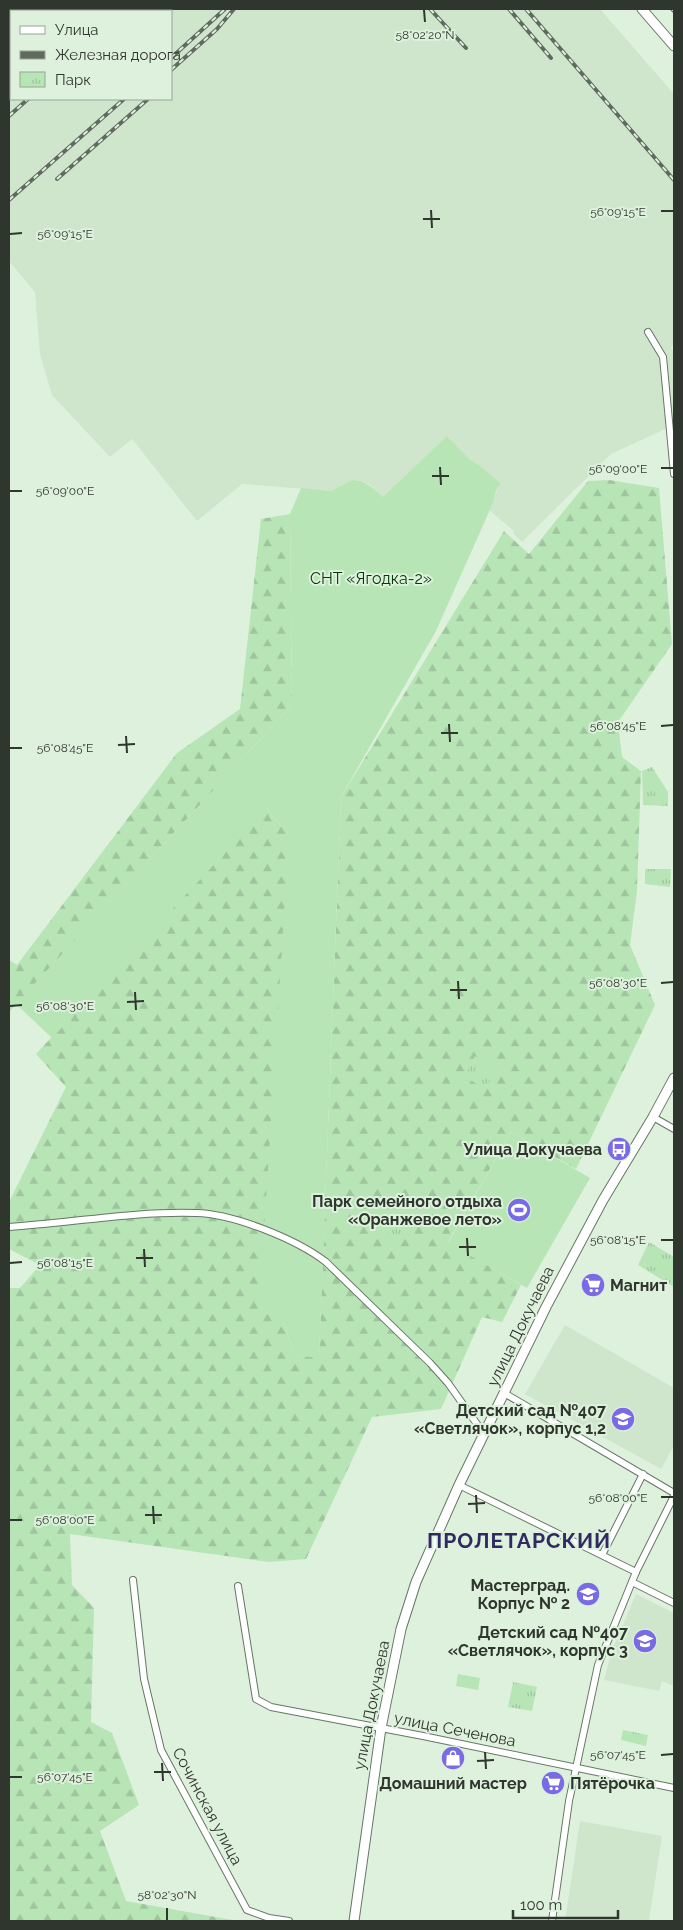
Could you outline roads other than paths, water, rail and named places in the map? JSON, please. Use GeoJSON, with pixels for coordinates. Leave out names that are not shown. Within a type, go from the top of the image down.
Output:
{"type":"FeatureCollection","features":[{"type":"Feature","properties":{"kind":"main road"},"geometry":{"type":"LineString","coordinates":[[642,9],[674,46]]}},
{"type":"Feature","properties":{"kind":"main road","name":"улица Докучаева"},"geometry":{"type":"LineString","coordinates":[[354,1921],[381,1728],[405,1614],[431,1546],[459,1485],[564,1271],[604,1200],[654,1118],[674,1078]]}},
{"type":"Feature","properties":{"kind":"street"},"geometry":{"type":"LineString","coordinates":[[648,332],[663,357],[674,474]]}},
{"type":"Feature","properties":{"kind":"street"},"geometry":{"type":"LineString","coordinates":[[654,1118],[674,1129]]}},
{"type":"Feature","properties":{"kind":"street"},"geometry":{"type":"LineString","coordinates":[[9,1228],[101,1218],[197,1213],[249,1224],[284,1237],[314,1252],[326,1262],[430,1363],[448,1383],[484,1434]]}},
{"type":"Feature","properties":{"kind":"street"},"geometry":{"type":"LineString","coordinates":[[504,1393],[674,1494],[636,1572],[598,1665],[575,1767],[552,1921]]}},
{"type":"Feature","properties":{"kind":"street"},"geometry":{"type":"LineString","coordinates":[[602,1555],[643,1474]]}},
{"type":"Feature","properties":{"kind":"street"},"geometry":{"type":"LineString","coordinates":[[459,1485],[636,1572]]}},
{"type":"Feature","properties":{"kind":"street","name":"Сочинская улица"},"geometry":{"type":"LineString","coordinates":[[133,1580],[144,1679],[161,1750],[247,1910],[269,1918],[289,1921]]}},
{"type":"Feature","properties":{"kind":"street"},"geometry":{"type":"LineString","coordinates":[[632,1582],[674,1603]]}},
{"type":"Feature","properties":{"kind":"street","name":"улица Сеченова"},"geometry":{"type":"LineString","coordinates":[[238,1586],[256,1699],[271,1707],[674,1788]]}},
{"type":"Feature","properties":{"kind":"railway"},"geometry":{"type":"LineString","coordinates":[[172,57],[225,9]]}},
{"type":"Feature","properties":{"kind":"railway"},"geometry":{"type":"LineString","coordinates":[[172,69],[217,29],[234,9]]}},
{"type":"Feature","properties":{"kind":"railway"},"geometry":{"type":"LineString","coordinates":[[430,9],[466,48]]}},
{"type":"Feature","properties":{"kind":"railway"},"geometry":{"type":"LineString","coordinates":[[509,9],[551,58]]}},
{"type":"Feature","properties":{"kind":"railway"},"geometry":{"type":"LineString","coordinates":[[526,9],[674,180]]}},
{"type":"Feature","properties":{"kind":"railway"},"geometry":{"type":"LineString","coordinates":[[9,116],[27,100]]}},
{"type":"Feature","properties":{"kind":"railway"},"geometry":{"type":"LineString","coordinates":[[9,200],[123,100]]}},
{"type":"Feature","properties":{"kind":"railway"},"geometry":{"type":"LineString","coordinates":[[57,179],[147,100]]}},
{"type":"Feature","properties":{"kind":"place","name":"Улица Докучаева"},"geometry":{"type":"Point","coordinates":[619,1149]}},
{"type":"Feature","properties":{"kind":"place","name":"Парк семейного отдыха «Оранжевое лето»"},"geometry":{"type":"Point","coordinates":[519,1210]}},
{"type":"Feature","properties":{"kind":"place","name":"Магнит"},"geometry":{"type":"Point","coordinates":[593,1285]}},
{"type":"Feature","properties":{"kind":"place","name":"Детский сад №407 «Светлячок», корпус 1,2"},"geometry":{"type":"Point","coordinates":[623,1419]}},
{"type":"Feature","properties":{"kind":"place","name":"Мастерград. Корпус № 2"},"geometry":{"type":"Point","coordinates":[588,1594]}},
{"type":"Feature","properties":{"kind":"place","name":"Детский сад №407 «Светлячок», корпус 3"},"geometry":{"type":"Point","coordinates":[645,1641]}},
{"type":"Feature","properties":{"kind":"place","name":"Домашний мастер"},"geometry":{"type":"Point","coordinates":[453,1758]}},
{"type":"Feature","properties":{"kind":"place","name":"Пятёрочка"},"geometry":{"type":"Point","coordinates":[553,1783]}},
{"type":"Feature","properties":{"kind":"district","name":"ПРОЛЕТАРСКИЙ"},"geometry":{"type":"Point","coordinates":[519,1541]}},
{"type":"Feature","properties":{"kind":"park label","name":"СНТ «Ягодка-2»"},"geometry":{"type":"Point","coordinates":[371,578]}}]}
